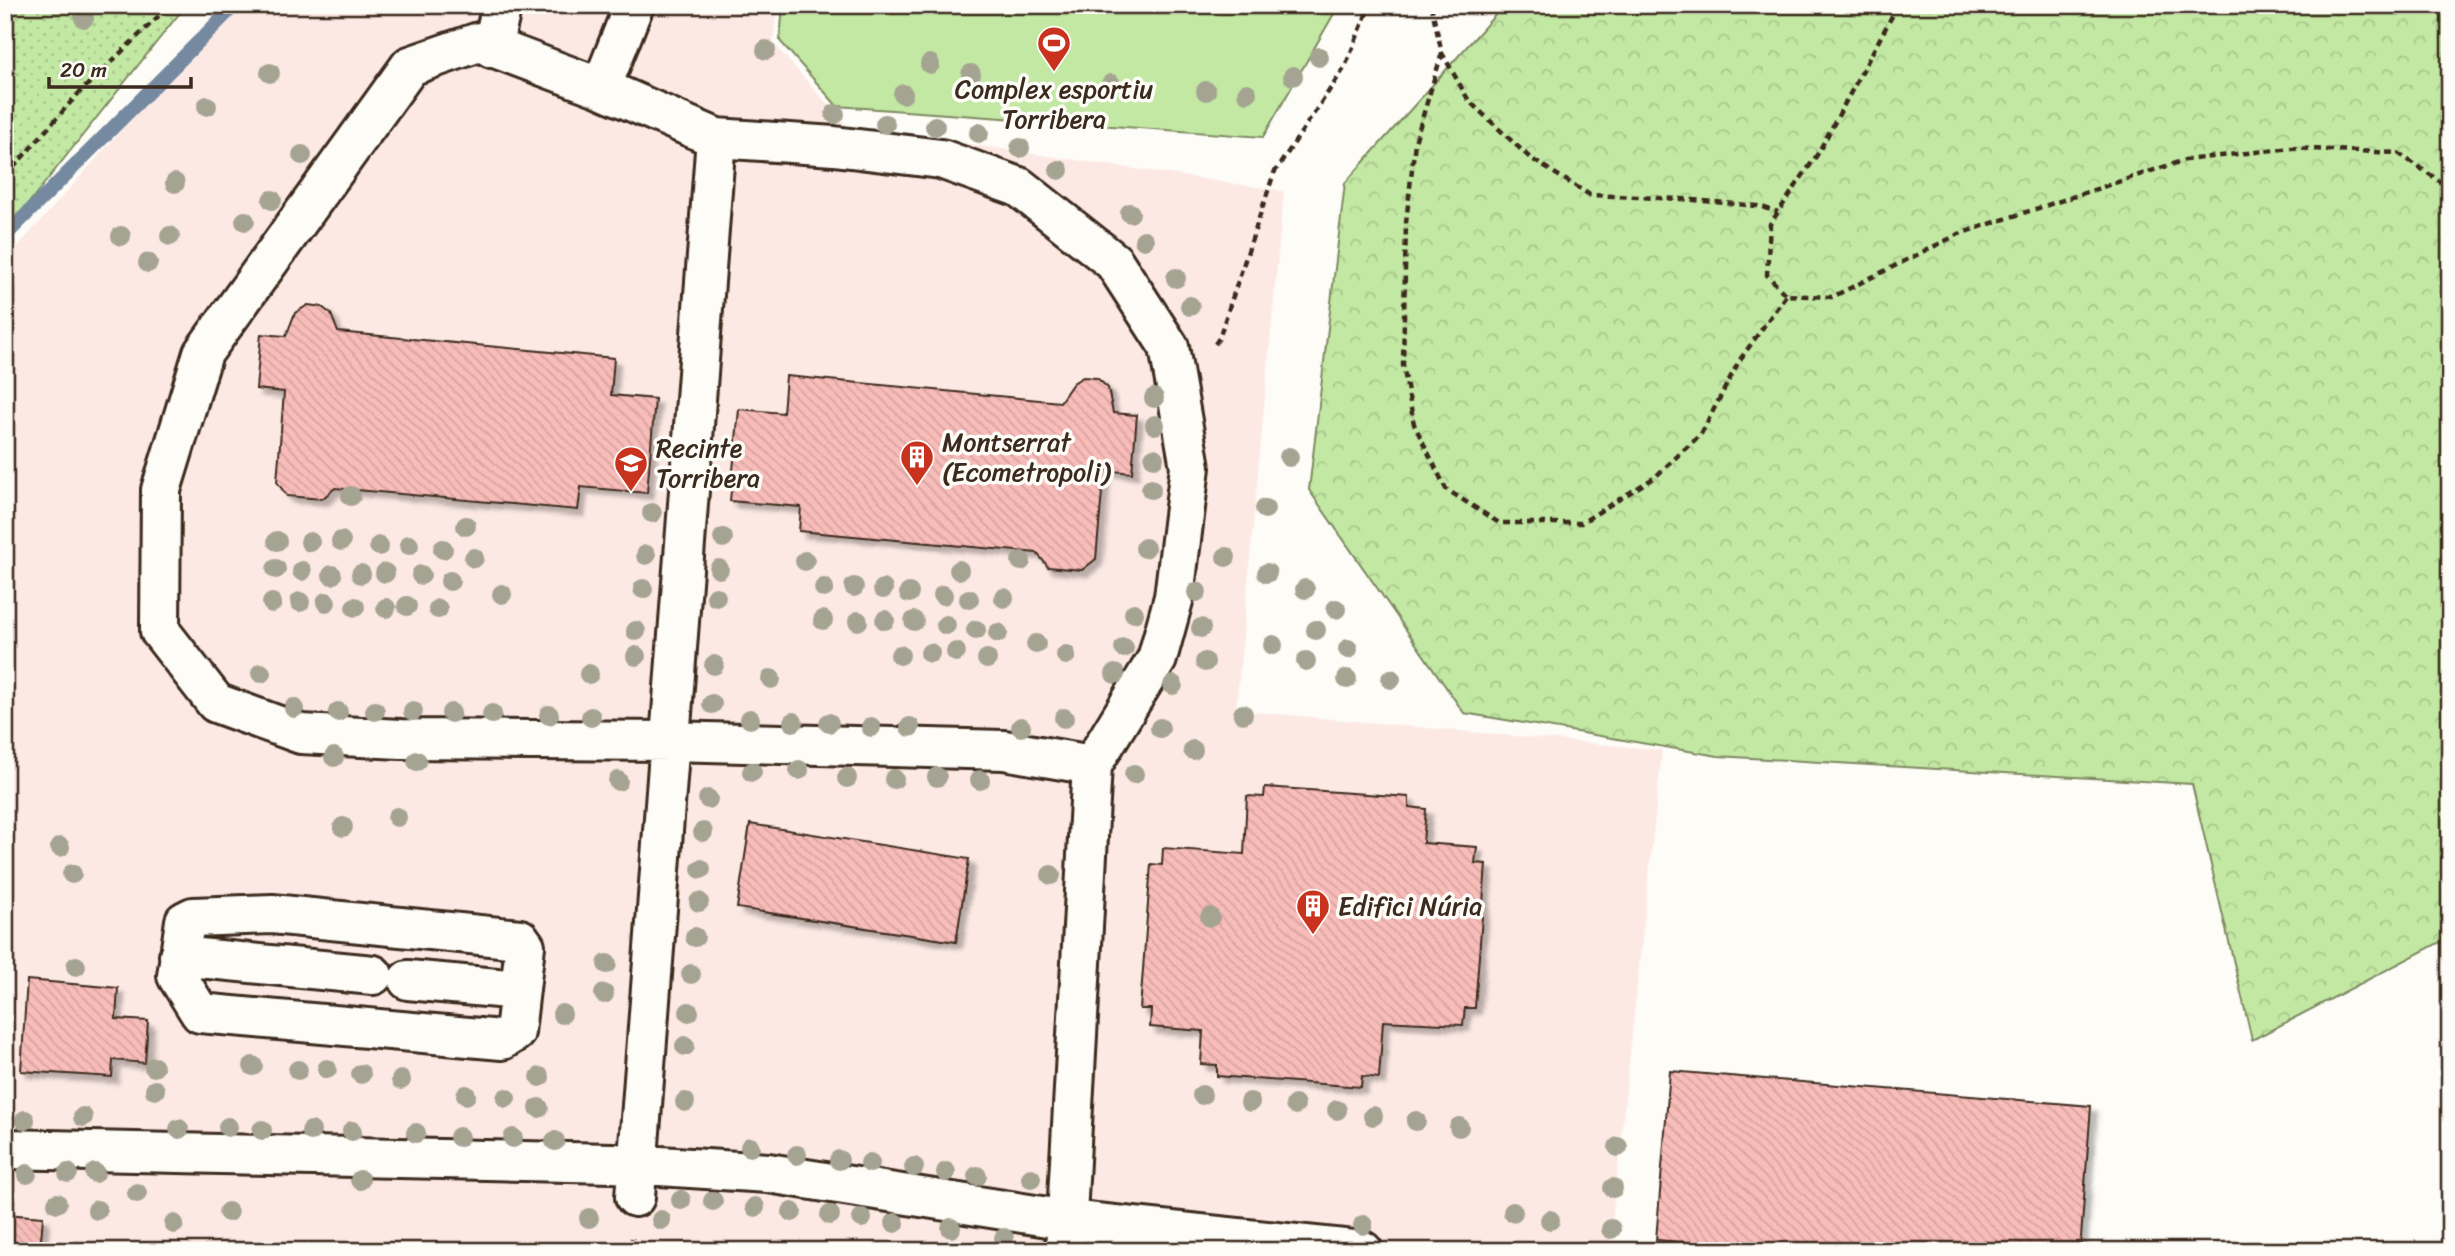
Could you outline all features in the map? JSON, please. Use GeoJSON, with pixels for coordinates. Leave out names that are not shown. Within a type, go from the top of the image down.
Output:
{"type":"FeatureCollection","features":[{"type":"Feature","properties":{"kind":"street"},"geometry":{"type":"LineString","coordinates":[[492,48],[502,5]]}},
{"type":"Feature","properties":{"kind":"street"},"geometry":{"type":"LineString","coordinates":[[601,88],[634,5]]}},
{"type":"Feature","properties":{"kind":"street"},"geometry":{"type":"LineString","coordinates":[[1066,1236],[1092,765],[1157,659],[1174,597],[1190,467],[1169,347],[1114,262],[1020,187],[941,159],[834,146],[716,138],[601,88],[479,42],[410,66],[203,353],[161,490],[160,631],[216,703],[301,734],[401,739],[670,741],[1004,750],[1092,765]]}},
{"type":"Feature","properties":{"kind":"street"},"geometry":{"type":"LineString","coordinates":[[637,1181],[716,138]]}},
{"type":"Feature","properties":{"kind":"street"},"geometry":{"type":"LineString","coordinates":[[241,1017],[250,915]]}},
{"type":"Feature","properties":{"kind":"street"},"geometry":{"type":"LineString","coordinates":[[303,917],[250,915],[193,917],[185,921],[177,976],[200,1013],[294,1022],[390,978],[460,933],[520,939],[524,946],[515,1032],[502,1041],[450,1036],[390,978],[303,917]]}},
{"type":"Feature","properties":{"kind":"street"},"geometry":{"type":"LineString","coordinates":[[294,1022],[303,917]]}},
{"type":"Feature","properties":{"kind":"street"},"geometry":{"type":"LineString","coordinates":[[450,1036],[460,933]]}},
{"type":"Feature","properties":{"kind":"street"},"geometry":{"type":"LineString","coordinates":[[179,956],[520,990]]}},
{"type":"Feature","properties":{"kind":"street"},"geometry":{"type":"LineString","coordinates":[[5,1149],[637,1181],[768,1173],[1066,1236],[1363,1251]]}},
{"type":"Feature","properties":{"kind":"path"},"geometry":{"type":"LineString","coordinates":[[5,177],[77,95],[170,5]]}},
{"type":"Feature","properties":{"kind":"path"},"geometry":{"type":"LineString","coordinates":[[1177,392],[1219,338],[1273,173],[1345,67],[1370,5]]}},
{"type":"Feature","properties":{"kind":"path"},"geometry":{"type":"LineString","coordinates":[[1432,5],[1442,53],[1469,101],[1530,158],[1590,195],[1682,198],[1758,206],[1778,212]]}},
{"type":"Feature","properties":{"kind":"path"},"geometry":{"type":"LineString","coordinates":[[1898,5],[1817,155],[1770,224],[1767,275],[1786,295],[1832,297],[1959,234],[2185,160],[2291,148],[2398,153],[2450,188]]}},
{"type":"Feature","properties":{"kind":"path"},"geometry":{"type":"LineString","coordinates":[[1442,53],[1415,142],[1406,223],[1403,365],[1414,424],[1446,489],[1499,523],[1581,523],[1655,477],[1701,434],[1739,361],[1786,295]]}},
{"type":"Feature","properties":{"kind":"shaded area","name":"Recinte Torribera"},"geometry":{"type":"Polygon","coordinates":[[[233,5],[777,5],[773,43],[847,126],[1284,191],[1236,710],[1662,750],[1609,1251],[5,1251],[5,261],[233,5]]]}},
{"type":"Feature","properties":{"kind":"green space"},"geometry":{"type":"Polygon","coordinates":[[[5,5],[186,5],[5,233],[5,5]]]}},
{"type":"Feature","properties":{"kind":"green space","name":"Complex esportiu Torribera"},"geometry":{"type":"Polygon","coordinates":[[[783,5],[1339,5],[1263,137],[837,106],[780,41],[783,5]]]}},
{"type":"Feature","properties":{"kind":"green space"},"geometry":{"type":"Polygon","coordinates":[[[1504,5],[2450,5],[2450,937],[2252,1040],[2192,784],[1718,756],[1464,713],[1309,490],[1345,183],[1504,5]]]}},
{"type":"Feature","properties":{"kind":"green space"},"geometry":{"type":"Polygon","coordinates":[[[1079,1236],[1160,1244],[1163,1251],[1077,1251],[1079,1236]]]}},
{"type":"Feature","properties":{"kind":"building"},"geometry":{"type":"Polygon","coordinates":[[[308,305],[322,307],[331,314],[338,332],[614,358],[611,395],[655,399],[647,493],[581,487],[578,510],[335,488],[322,499],[287,496],[277,482],[284,392],[256,389],[261,334],[286,336],[295,313],[308,305]]]}},
{"type":"Feature","properties":{"kind":"building","name":"Montserrat (Ecometropoli)"},"geometry":{"type":"Polygon","coordinates":[[[786,376],[1060,402],[1073,383],[1083,377],[1097,378],[1108,388],[1113,413],[1137,415],[1132,473],[1104,470],[1096,559],[1082,570],[1048,567],[1037,553],[799,531],[801,507],[730,501],[739,409],[783,413],[786,376]]]}},
{"type":"Feature","properties":{"kind":"building","name":"Edifici Núria"},"geometry":{"type":"Polygon","coordinates":[[[1265,787],[1409,797],[1409,807],[1426,809],[1423,843],[1477,847],[1475,863],[1486,864],[1475,1008],[1465,1008],[1463,1025],[1383,1021],[1379,1078],[1362,1076],[1361,1087],[1217,1076],[1217,1065],[1201,1064],[1203,1031],[1150,1027],[1151,1009],[1140,1009],[1151,864],[1162,865],[1163,848],[1244,854],[1247,796],[1264,797],[1265,787]]]}},
{"type":"Feature","properties":{"kind":"building"},"geometry":{"type":"Polygon","coordinates":[[[750,824],[969,859],[956,942],[737,908],[750,824]]]}},
{"type":"Feature","properties":{"kind":"building"},"geometry":{"type":"Polygon","coordinates":[[[27,980],[118,988],[116,1019],[148,1021],[145,1063],[113,1060],[112,1077],[21,1071],[27,980]]]}},
{"type":"Feature","properties":{"kind":"building"},"geometry":{"type":"Polygon","coordinates":[[[1670,1071],[2091,1106],[2080,1251],[1791,1251],[1656,1240],[1670,1071]]]}},
{"type":"Feature","properties":{"kind":"building"},"geometry":{"type":"Polygon","coordinates":[[[5,1214],[43,1217],[40,1251],[5,1251],[5,1214]]]}},
{"type":"Feature","properties":{"kind":"waterway"},"geometry":{"type":"LineString","coordinates":[[5,236],[235,5]]}},
{"type":"Feature","properties":{"kind":"place","name":"Complex esportiu Torribera"},"geometry":{"type":"Point","coordinates":[1054,73]}},
{"type":"Feature","properties":{"kind":"place","name":"Montserrat (Ecometropoli)"},"geometry":{"type":"Point","coordinates":[917,487]}},
{"type":"Feature","properties":{"kind":"place","name":"Recinte Torribera"},"geometry":{"type":"Point","coordinates":[631,493]}},
{"type":"Feature","properties":{"kind":"place","name":"Edifici Núria"},"geometry":{"type":"Point","coordinates":[1313,936]}}]}
